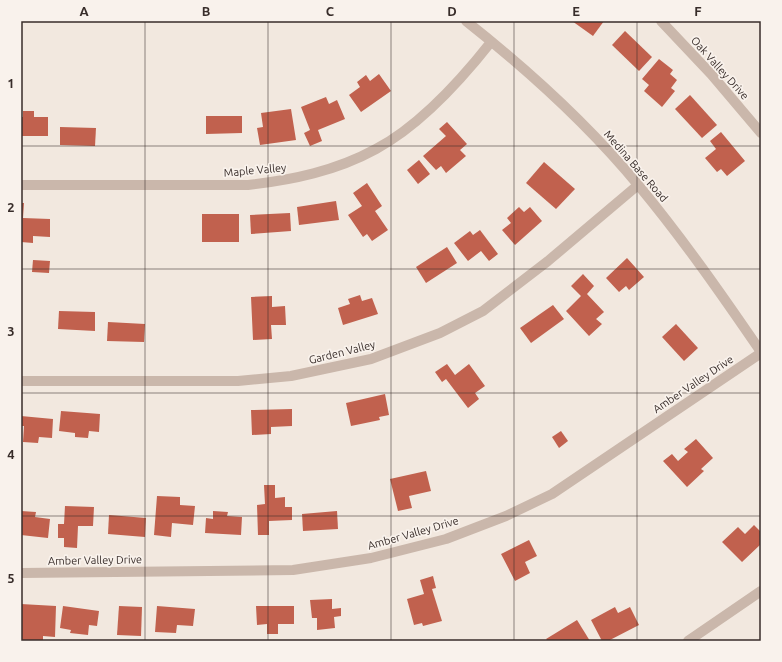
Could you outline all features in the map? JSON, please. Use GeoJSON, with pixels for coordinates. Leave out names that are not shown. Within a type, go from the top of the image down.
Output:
{"type":"FeatureCollection","features":[{"type":"Feature","properties":{"kind":"street","name":"Medina Base Road"},"geometry":{"type":"LineString","coordinates":[[466,21],[520,66],[582,123],[638,185],[685,244],[761,352]]}},
{"type":"Feature","properties":{"kind":"street","name":"Oak Valley Drive"},"geometry":{"type":"LineString","coordinates":[[661,21],[711,74],[761,133]]}},
{"type":"Feature","properties":{"kind":"street","name":"Maple Valley"},"geometry":{"type":"LineString","coordinates":[[21,185],[248,185],[282,182],[313,174],[344,164],[376,149],[401,133],[454,85],[491,42]]}},
{"type":"Feature","properties":{"kind":"street","name":"Garden Valley"},"geometry":{"type":"LineString","coordinates":[[21,381],[238,381],[291,376],[371,359],[440,333],[484,311],[548,261],[638,185]]}},
{"type":"Feature","properties":{"kind":"street","name":"Amber Valley Drive"},"geometry":{"type":"LineString","coordinates":[[21,573],[293,570],[371,558],[446,539],[506,516],[552,494],[761,352]]}},
{"type":"Feature","properties":{"kind":"street"},"geometry":{"type":"LineString","coordinates":[[688,641],[761,591]]}},
{"type":"Feature","properties":{"kind":"building"},"geometry":{"type":"Polygon","coordinates":[[[572,21],[604,21],[593,36],[572,21]]]}},
{"type":"Feature","properties":{"kind":"building"},"geometry":{"type":"Polygon","coordinates":[[[625,31],[652,57],[639,71],[612,45],[625,31]]]}},
{"type":"Feature","properties":{"kind":"building"},"geometry":{"type":"Polygon","coordinates":[[[659,59],[673,70],[670,74],[677,80],[671,88],[675,91],[662,107],[644,91],[649,85],[642,79],[659,59]]]}},
{"type":"Feature","properties":{"kind":"building"},"geometry":{"type":"Polygon","coordinates":[[[379,74],[391,91],[361,112],[349,95],[360,87],[357,82],[366,75],[370,81],[379,74]]]}},
{"type":"Feature","properties":{"kind":"building"},"geometry":{"type":"Polygon","coordinates":[[[690,95],[717,125],[702,138],[675,109],[690,95]]]}},
{"type":"Feature","properties":{"kind":"building"},"geometry":{"type":"Polygon","coordinates":[[[326,97],[329,104],[337,100],[345,119],[318,130],[322,141],[310,146],[304,133],[310,130],[301,107],[326,97]]]}},
{"type":"Feature","properties":{"kind":"building"},"geometry":{"type":"Polygon","coordinates":[[[291,109],[296,140],[260,145],[257,128],[263,127],[261,113],[291,109]]]}},
{"type":"Feature","properties":{"kind":"building"},"geometry":{"type":"Polygon","coordinates":[[[23,111],[34,111],[34,117],[48,117],[48,136],[21,136],[21,117],[23,117],[23,111]]]}},
{"type":"Feature","properties":{"kind":"building"},"geometry":{"type":"Polygon","coordinates":[[[206,116],[242,116],[242,133],[206,134],[206,116]]]}},
{"type":"Feature","properties":{"kind":"building"},"geometry":{"type":"Polygon","coordinates":[[[447,122],[467,144],[460,150],[466,156],[446,173],[441,166],[436,170],[423,156],[446,136],[439,129],[447,122]]]}},
{"type":"Feature","properties":{"kind":"building"},"geometry":{"type":"Polygon","coordinates":[[[60,127],[96,128],[95,146],[60,145],[60,127]]]}},
{"type":"Feature","properties":{"kind":"building"},"geometry":{"type":"Polygon","coordinates":[[[721,132],[745,161],[727,176],[721,169],[717,172],[705,158],[716,149],[710,141],[721,132]]]}},
{"type":"Feature","properties":{"kind":"building"},"geometry":{"type":"Polygon","coordinates":[[[419,160],[430,174],[418,184],[407,170],[419,160]]]}},
{"type":"Feature","properties":{"kind":"building"},"geometry":{"type":"Polygon","coordinates":[[[544,162],[575,189],[556,209],[526,183],[544,162]]]}},
{"type":"Feature","properties":{"kind":"building"},"geometry":{"type":"Polygon","coordinates":[[[367,183],[382,206],[375,211],[388,230],[372,241],[367,234],[363,237],[348,215],[362,206],[353,193],[367,183]]]}},
{"type":"Feature","properties":{"kind":"building"},"geometry":{"type":"Polygon","coordinates":[[[336,201],[339,220],[299,225],[297,207],[336,201]]]}},
{"type":"Feature","properties":{"kind":"building"},"geometry":{"type":"Polygon","coordinates":[[[21,203],[24,203],[23,218],[50,219],[50,237],[33,236],[33,243],[21,242],[21,203]]]}},
{"type":"Feature","properties":{"kind":"building"},"geometry":{"type":"Polygon","coordinates":[[[519,207],[524,212],[530,207],[542,221],[515,245],[502,230],[511,223],[507,218],[519,207]]]}},
{"type":"Feature","properties":{"kind":"building"},"geometry":{"type":"Polygon","coordinates":[[[290,213],[291,231],[251,234],[250,215],[290,213]]]}},
{"type":"Feature","properties":{"kind":"building"},"geometry":{"type":"Polygon","coordinates":[[[202,214],[239,214],[239,242],[202,242],[202,214]]]}},
{"type":"Feature","properties":{"kind":"building"},"geometry":{"type":"Polygon","coordinates":[[[480,230],[498,254],[489,261],[481,251],[468,261],[454,243],[470,231],[473,235],[480,230]]]}},
{"type":"Feature","properties":{"kind":"building"},"geometry":{"type":"Polygon","coordinates":[[[447,247],[457,263],[426,283],[416,267],[447,247]]]}},
{"type":"Feature","properties":{"kind":"building"},"geometry":{"type":"Polygon","coordinates":[[[627,258],[644,277],[629,290],[626,286],[619,292],[606,278],[627,258]]]}},
{"type":"Feature","properties":{"kind":"building"},"geometry":{"type":"Polygon","coordinates":[[[33,260],[50,261],[49,273],[32,272],[33,260]]]}},
{"type":"Feature","properties":{"kind":"building"},"geometry":{"type":"Polygon","coordinates":[[[583,274],[594,286],[587,294],[604,312],[596,319],[602,324],[589,336],[566,311],[581,296],[571,286],[583,274]]]}},
{"type":"Feature","properties":{"kind":"building"},"geometry":{"type":"Polygon","coordinates":[[[360,295],[362,301],[372,298],[378,314],[343,325],[338,308],[350,304],[348,299],[360,295]]]}},
{"type":"Feature","properties":{"kind":"building"},"geometry":{"type":"Polygon","coordinates":[[[272,296],[272,307],[285,306],[286,325],[271,325],[272,339],[253,340],[251,297],[272,296]]]}},
{"type":"Feature","properties":{"kind":"building"},"geometry":{"type":"Polygon","coordinates":[[[553,305],[564,319],[531,343],[520,328],[553,305]]]}},
{"type":"Feature","properties":{"kind":"building"},"geometry":{"type":"Polygon","coordinates":[[[59,311],[95,312],[95,331],[58,329],[59,311]]]}},
{"type":"Feature","properties":{"kind":"building"},"geometry":{"type":"Polygon","coordinates":[[[108,322],[145,324],[144,342],[107,341],[108,322]]]}},
{"type":"Feature","properties":{"kind":"building"},"geometry":{"type":"Polygon","coordinates":[[[676,324],[698,348],[684,361],[662,337],[676,324]]]}},
{"type":"Feature","properties":{"kind":"building"},"geometry":{"type":"Polygon","coordinates":[[[447,364],[455,375],[469,364],[485,386],[475,393],[479,399],[468,408],[446,379],[442,382],[435,372],[447,364]]]}},
{"type":"Feature","properties":{"kind":"building"},"geometry":{"type":"Polygon","coordinates":[[[385,394],[389,415],[379,417],[380,420],[351,426],[346,403],[385,394]]]}},
{"type":"Feature","properties":{"kind":"building"},"geometry":{"type":"Polygon","coordinates":[[[292,409],[292,426],[271,427],[271,434],[252,435],[251,410],[292,409]]]}},
{"type":"Feature","properties":{"kind":"building"},"geometry":{"type":"Polygon","coordinates":[[[61,411],[100,414],[99,432],[89,431],[88,438],[75,437],[75,433],[59,431],[61,411]]]}},
{"type":"Feature","properties":{"kind":"building"},"geometry":{"type":"Polygon","coordinates":[[[21,416],[53,419],[52,438],[39,437],[38,443],[23,442],[24,426],[21,426],[21,416]]]}},
{"type":"Feature","properties":{"kind":"building"},"geometry":{"type":"Polygon","coordinates":[[[561,431],[568,441],[559,448],[552,437],[561,431]]]}},
{"type":"Feature","properties":{"kind":"building"},"geometry":{"type":"Polygon","coordinates":[[[696,439],[713,458],[701,469],[704,471],[687,487],[663,461],[672,454],[678,461],[688,452],[684,449],[696,439]]]}},
{"type":"Feature","properties":{"kind":"building"},"geometry":{"type":"Polygon","coordinates":[[[426,471],[431,491],[409,496],[412,508],[398,511],[390,479],[426,471]]]}},
{"type":"Feature","properties":{"kind":"building"},"geometry":{"type":"Polygon","coordinates":[[[264,485],[275,485],[275,498],[285,497],[285,507],[292,507],[292,520],[269,521],[269,535],[258,535],[257,505],[265,504],[264,485]]]}},
{"type":"Feature","properties":{"kind":"building"},"geometry":{"type":"Polygon","coordinates":[[[157,496],[180,497],[180,505],[195,506],[193,525],[172,523],[171,537],[154,535],[157,496]]]}},
{"type":"Feature","properties":{"kind":"building"},"geometry":{"type":"Polygon","coordinates":[[[65,506],[94,507],[93,526],[78,526],[77,548],[64,547],[64,538],[58,538],[58,524],[64,524],[65,506]]]}},
{"type":"Feature","properties":{"kind":"building"},"geometry":{"type":"Polygon","coordinates":[[[21,511],[36,512],[35,517],[50,519],[48,538],[21,535],[21,511]]]}},
{"type":"Feature","properties":{"kind":"building"},"geometry":{"type":"Polygon","coordinates":[[[213,511],[228,512],[227,516],[242,517],[241,535],[205,533],[206,518],[213,519],[213,511]]]}},
{"type":"Feature","properties":{"kind":"building"},"geometry":{"type":"Polygon","coordinates":[[[337,511],[338,529],[303,531],[302,514],[337,511]]]}},
{"type":"Feature","properties":{"kind":"building"},"geometry":{"type":"Polygon","coordinates":[[[109,515],[146,518],[145,537],[108,534],[109,515]]]}},
{"type":"Feature","properties":{"kind":"building"},"geometry":{"type":"Polygon","coordinates":[[[754,525],[761,532],[761,544],[742,562],[722,542],[738,527],[745,534],[754,525]]]}},
{"type":"Feature","properties":{"kind":"building"},"geometry":{"type":"Polygon","coordinates":[[[529,540],[537,556],[525,562],[530,573],[515,581],[501,554],[529,540]]]}},
{"type":"Feature","properties":{"kind":"building"},"geometry":{"type":"Polygon","coordinates":[[[433,576],[436,588],[432,589],[442,621],[423,626],[422,623],[414,625],[407,599],[424,594],[420,580],[433,576]]]}},
{"type":"Feature","properties":{"kind":"building"},"geometry":{"type":"Polygon","coordinates":[[[332,599],[332,609],[341,608],[341,616],[334,617],[335,628],[317,630],[317,618],[312,618],[310,600],[332,599]]]}},
{"type":"Feature","properties":{"kind":"building"},"geometry":{"type":"Polygon","coordinates":[[[21,604],[56,606],[55,637],[43,636],[43,641],[21,641],[21,604]]]}},
{"type":"Feature","properties":{"kind":"building"},"geometry":{"type":"Polygon","coordinates":[[[63,606],[99,611],[97,626],[89,625],[88,635],[70,633],[71,630],[60,628],[63,606]]]}},
{"type":"Feature","properties":{"kind":"building"},"geometry":{"type":"Polygon","coordinates":[[[119,606],[142,607],[141,636],[117,635],[119,606]]]}},
{"type":"Feature","properties":{"kind":"building"},"geometry":{"type":"Polygon","coordinates":[[[157,606],[195,609],[193,626],[177,625],[176,633],[155,632],[157,606]]]}},
{"type":"Feature","properties":{"kind":"building"},"geometry":{"type":"Polygon","coordinates":[[[256,606],[294,606],[294,624],[278,624],[278,634],[267,634],[267,624],[257,625],[256,606]]]}},
{"type":"Feature","properties":{"kind":"building"},"geometry":{"type":"Polygon","coordinates":[[[615,607],[618,613],[630,607],[639,625],[608,641],[602,641],[591,620],[615,607]]]}},
{"type":"Feature","properties":{"kind":"building"},"geometry":{"type":"Polygon","coordinates":[[[577,620],[590,641],[548,641],[546,639],[577,620]]]}}]}
